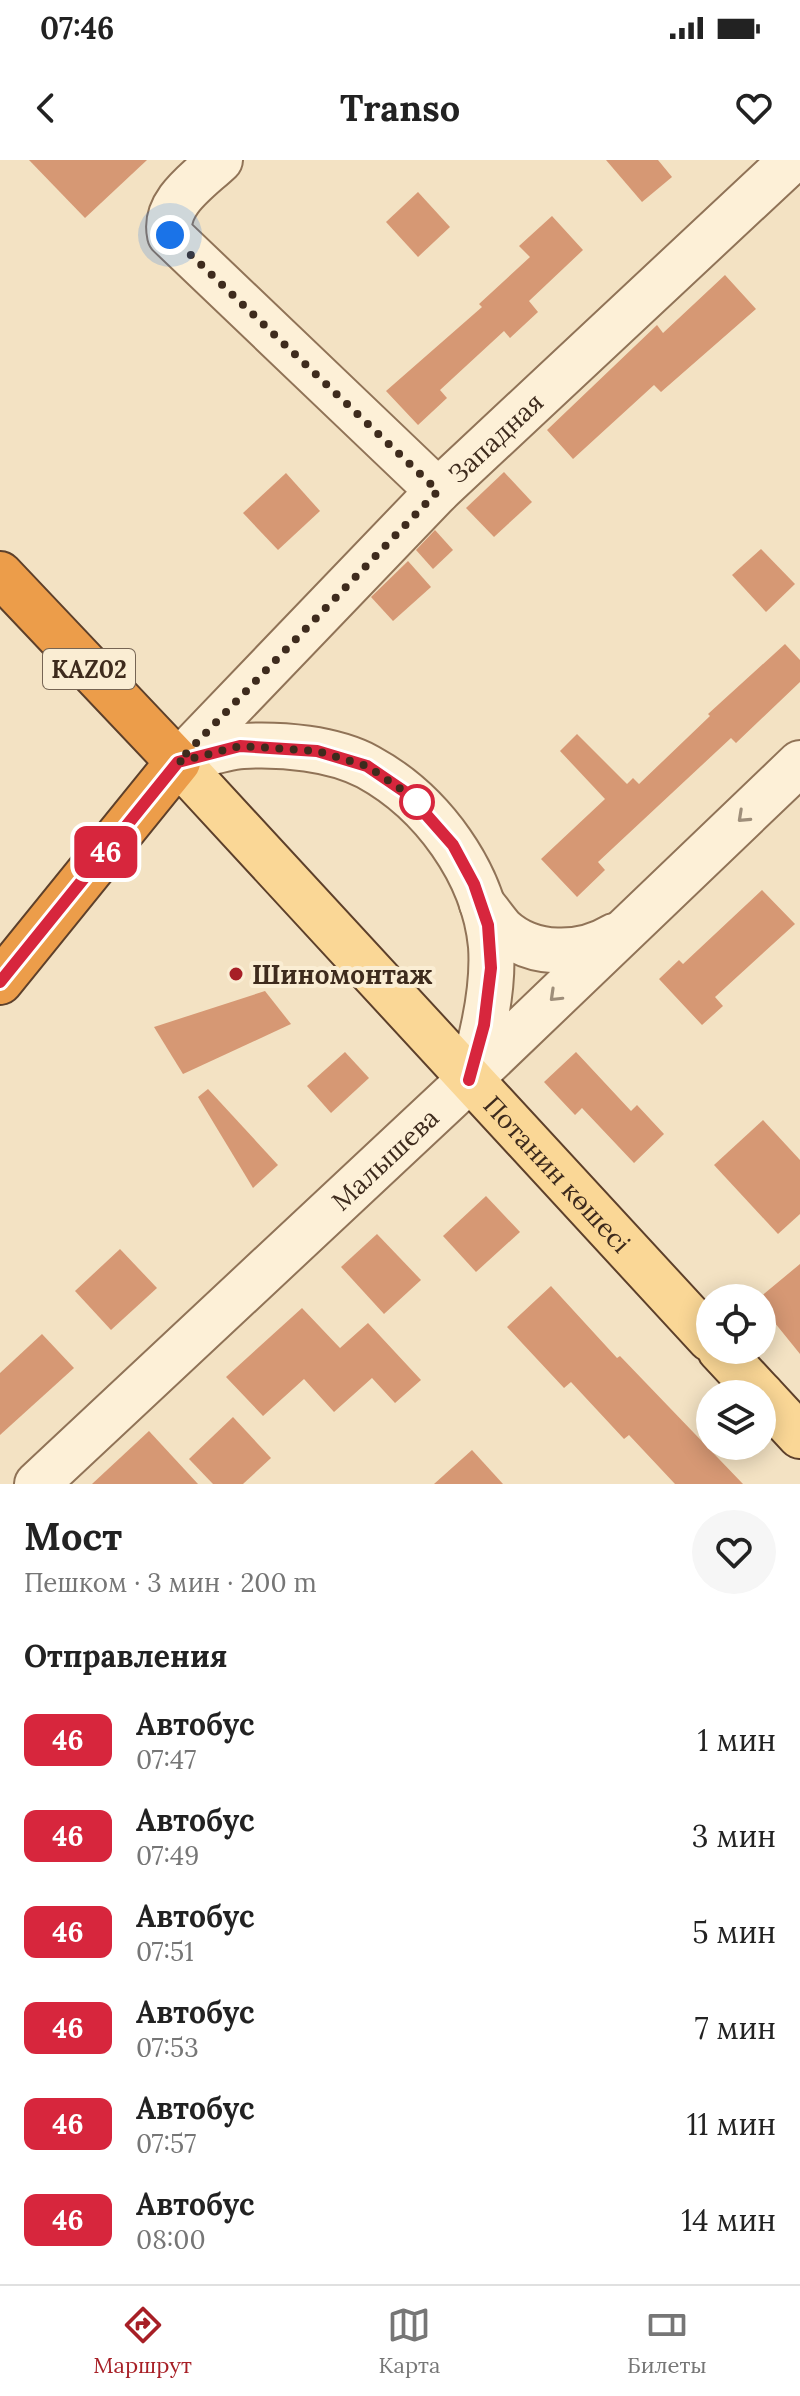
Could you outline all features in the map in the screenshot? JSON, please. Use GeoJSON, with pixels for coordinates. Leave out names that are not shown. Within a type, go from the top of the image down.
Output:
{"type":"FeatureCollection","features":[{"type":"Feature","properties":{"kind":"highway","name":"KAZ02"},"geometry":{"type":"LineString","coordinates":[[0,574],[178,762]]}},
{"type":"Feature","properties":{"kind":"highway"},"geometry":{"type":"LineString","coordinates":[[0,982],[178,762]]}},
{"type":"Feature","properties":{"kind":"main road","name":"Потанин көшесі"},"geometry":{"type":"LineString","coordinates":[[178,762],[696,1324]]}},
{"type":"Feature","properties":{"kind":"main road"},"geometry":{"type":"LineString","coordinates":[[733,1364],[748,1380]]}},
{"type":"Feature","properties":{"kind":"main road"},"geometry":{"type":"LineString","coordinates":[[776,1410],[800,1436]]}},
{"type":"Feature","properties":{"kind":"street"},"geometry":{"type":"LineString","coordinates":[[220,160],[171,210],[168,222],[170,235],[438,491]]}},
{"type":"Feature","properties":{"kind":"street","name":"Западная"},"geometry":{"type":"LineString","coordinates":[[178,762],[438,491],[792,160]]}},
{"type":"Feature","properties":{"kind":"street"},"geometry":{"type":"LineString","coordinates":[[178,762],[240,746],[317,751],[367,766],[424,809],[453,845],[482,904],[504,930],[525,943],[546,950],[582,950],[601,944],[622,931]]}},
{"type":"Feature","properties":{"kind":"street","name":"Малышева"},"geometry":{"type":"LineString","coordinates":[[37,1484],[469,1080],[800,763]]}},
{"type":"Feature","properties":{"kind":"street"},"geometry":{"type":"LineString","coordinates":[[469,1080],[484,1025],[491,978],[491,947],[482,904]]}},
{"type":"Feature","properties":{"kind":"building"},"geometry":{"type":"Polygon","coordinates":[[[29,160],[147,160],[85,218],[29,160]]]}},
{"type":"Feature","properties":{"kind":"building"},"geometry":{"type":"Polygon","coordinates":[[[606,160],[658,160],[672,177],[642,202],[606,160]]]}},
{"type":"Feature","properties":{"kind":"building"},"geometry":{"type":"Polygon","coordinates":[[[418,192],[450,227],[418,257],[386,222],[418,192]]]}},
{"type":"Feature","properties":{"kind":"building"},"geometry":{"type":"Polygon","coordinates":[[[552,216],[583,250],[529,301],[538,312],[510,338],[504,331],[440,390],[447,398],[418,425],[386,391],[482,307],[479,304],[530,257],[519,246],[552,216]]]}},
{"type":"Feature","properties":{"kind":"building"},"geometry":{"type":"Polygon","coordinates":[[[725,275],[756,309],[661,392],[654,385],[573,459],[547,430],[657,325],[663,333],[725,275]]]}},
{"type":"Feature","properties":{"kind":"building"},"geometry":{"type":"Polygon","coordinates":[[[504,472],[532,502],[494,537],[466,508],[504,472]]]}},
{"type":"Feature","properties":{"kind":"building"},"geometry":{"type":"Polygon","coordinates":[[[286,473],[320,511],[278,550],[243,513],[286,473]]]}},
{"type":"Feature","properties":{"kind":"building"},"geometry":{"type":"Polygon","coordinates":[[[435,530],[453,550],[433,569],[416,550],[435,530]]]}},
{"type":"Feature","properties":{"kind":"building"},"geometry":{"type":"Polygon","coordinates":[[[761,549],[795,584],[766,612],[732,575],[761,549]]]}},
{"type":"Feature","properties":{"kind":"building"},"geometry":{"type":"Polygon","coordinates":[[[408,561],[431,587],[393,621],[371,597],[408,561]]]}},
{"type":"Feature","properties":{"kind":"building"},"geometry":{"type":"Polygon","coordinates":[[[785,644],[800,660],[800,682],[736,743],[731,738],[598,862],[605,870],[577,897],[541,859],[605,799],[560,751],[577,734],[627,784],[633,778],[639,784],[710,716],[708,714],[785,644]]]}},
{"type":"Feature","properties":{"kind":"building"},"geometry":{"type":"Polygon","coordinates":[[[762,890],[795,924],[715,997],[723,1006],[702,1025],[659,979],[679,960],[683,964],[762,890]]]}},
{"type":"Feature","properties":{"kind":"building"},"geometry":{"type":"Polygon","coordinates":[[[265,991],[291,1024],[183,1074],[154,1027],[265,991]]]}},
{"type":"Feature","properties":{"kind":"building"},"geometry":{"type":"Polygon","coordinates":[[[345,1052],[369,1078],[331,1113],[307,1086],[345,1052]]]}},
{"type":"Feature","properties":{"kind":"building"},"geometry":{"type":"Polygon","coordinates":[[[576,1052],[631,1111],[637,1105],[664,1134],[634,1163],[582,1108],[575,1115],[544,1082],[576,1052]]]}},
{"type":"Feature","properties":{"kind":"building"},"geometry":{"type":"Polygon","coordinates":[[[208,1089],[278,1165],[253,1188],[198,1097],[208,1089]]]}},
{"type":"Feature","properties":{"kind":"building"},"geometry":{"type":"Polygon","coordinates":[[[763,1120],[800,1160],[800,1214],[778,1234],[714,1165],[763,1120]]]}},
{"type":"Feature","properties":{"kind":"building"},"geometry":{"type":"Polygon","coordinates":[[[486,1196],[520,1232],[476,1272],[443,1236],[486,1196]]]}},
{"type":"Feature","properties":{"kind":"building"},"geometry":{"type":"Polygon","coordinates":[[[377,1234],[421,1280],[384,1314],[341,1267],[377,1234]]]}},
{"type":"Feature","properties":{"kind":"building"},"geometry":{"type":"Polygon","coordinates":[[[120,1249],[157,1288],[111,1330],[75,1291],[120,1249]]]}},
{"type":"Feature","properties":{"kind":"building"},"geometry":{"type":"Polygon","coordinates":[[[800,1264],[800,1354],[776,1324],[776,1284],[800,1264]]]}},
{"type":"Feature","properties":{"kind":"building"},"geometry":{"type":"Polygon","coordinates":[[[551,1286],[617,1358],[620,1356],[696,1435],[696,1460],[720,1460],[743,1484],[675,1484],[629,1435],[624,1439],[571,1382],[564,1388],[507,1327],[551,1286]]]}},
{"type":"Feature","properties":{"kind":"building"},"geometry":{"type":"Polygon","coordinates":[[[302,1308],[340,1348],[368,1323],[421,1380],[395,1403],[372,1378],[334,1412],[304,1379],[263,1416],[226,1377],[302,1308]]]}},
{"type":"Feature","properties":{"kind":"building"},"geometry":{"type":"Polygon","coordinates":[[[42,1334],[74,1368],[0,1435],[0,1373],[42,1334]]]}},
{"type":"Feature","properties":{"kind":"building"},"geometry":{"type":"Polygon","coordinates":[[[233,1417],[271,1458],[243,1484],[213,1484],[189,1459],[233,1417]]]}},
{"type":"Feature","properties":{"kind":"building"},"geometry":{"type":"Polygon","coordinates":[[[149,1431],[198,1484],[92,1484],[149,1431]]]}},
{"type":"Feature","properties":{"kind":"building"},"geometry":{"type":"Polygon","coordinates":[[[472,1450],[503,1484],[434,1484],[472,1450]]]}},
{"type":"Feature","properties":{"kind":"bus line","name":"46"},"geometry":{"type":"LineString","coordinates":[[0,982],[178,762],[240,746],[317,751],[367,766],[408,794],[453,845],[474,884],[488,925],[491,968],[484,1025],[469,1080]]}},
{"type":"Feature","properties":{"kind":"place","name":"Шиномонтаж"},"geometry":{"type":"Point","coordinates":[236,974]}},
{"type":"Feature","properties":{"kind":"route"},"geometry":{"type":"LineString","coordinates":[[170,235],[438,491],[178,762],[240,746],[317,751],[367,766],[424,809],[417,802]]}}]}
